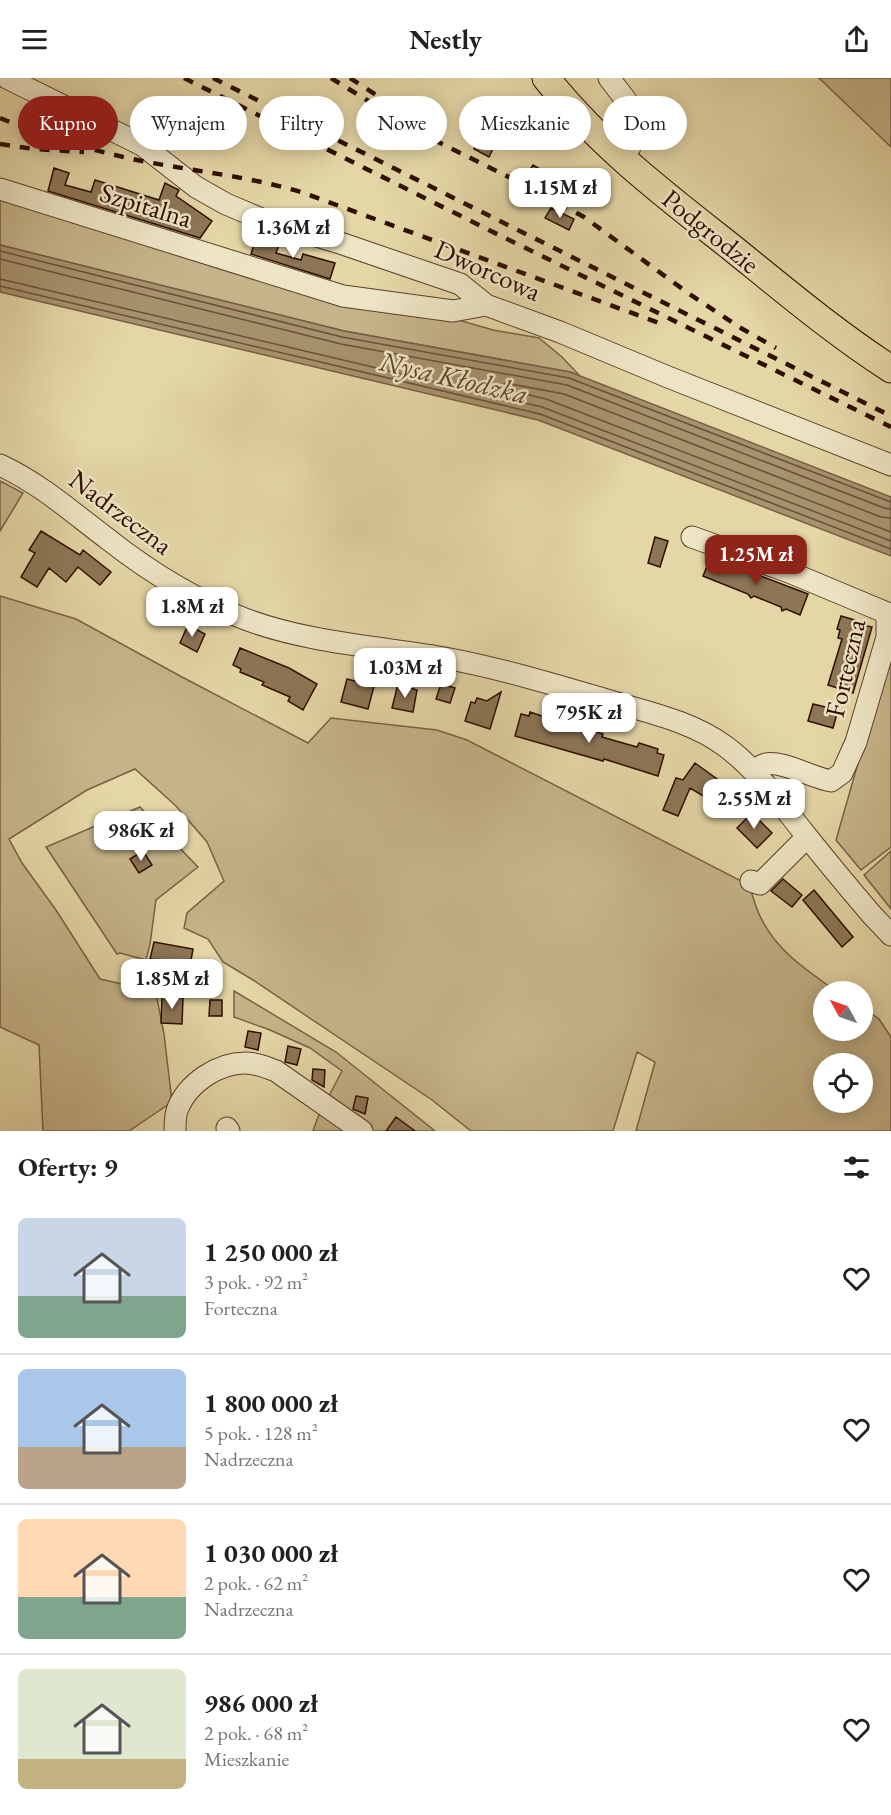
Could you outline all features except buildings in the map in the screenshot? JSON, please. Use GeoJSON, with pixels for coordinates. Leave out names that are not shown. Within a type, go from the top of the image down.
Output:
{"type":"FeatureCollection","features":[{"type":"Feature","properties":{"kind":"main road","name":"Podgrodzie"},"geometry":{"type":"LineString","coordinates":[[546,78],[584,122],[622,158],[771,279],[891,369]]}},
{"type":"Feature","properties":{"kind":"street","name":"Dworcowa"},"geometry":{"type":"LineString","coordinates":[[8,78],[142,145],[196,187],[226,204],[264,220],[460,284],[486,305],[560,332],[891,465]]}},
{"type":"Feature","properties":{"kind":"street"},"geometry":{"type":"LineString","coordinates":[[609,78],[630,105],[637,120],[634,144],[622,158]]}},
{"type":"Feature","properties":{"kind":"street","name":"Szpitalna"},"geometry":{"type":"LineString","coordinates":[[0,189],[343,296],[453,311],[486,305]]}},
{"type":"Feature","properties":{"kind":"street","name":"Nadrzeczna"},"geometry":{"type":"LineString","coordinates":[[0,465],[19,474],[59,500],[108,540],[173,585],[226,612],[273,628],[314,637],[501,670],[703,730],[728,748],[753,771],[891,935]]}},
{"type":"Feature","properties":{"kind":"street","name":"Forteczna"},"geometry":{"type":"LineString","coordinates":[[692,537],[789,572],[887,613],[887,638],[856,742],[842,773],[831,781],[815,778],[777,763],[765,764],[753,771]]}},
{"type":"Feature","properties":{"kind":"street"},"geometry":{"type":"LineString","coordinates":[[751,881],[760,884],[807,837]]}},
{"type":"Feature","properties":{"kind":"street"},"geometry":{"type":"LineString","coordinates":[[175,1131],[177,1108],[201,1079],[214,1071],[246,1062],[276,1071],[362,1131]]}},
{"type":"Feature","properties":{"kind":"shaded area"},"geometry":{"type":"Polygon","coordinates":[[[819,78],[891,78],[891,147],[819,78]]]}},
{"type":"Feature","properties":{"kind":"shaded area"},"geometry":{"type":"Polygon","coordinates":[[[0,196],[370,307],[462,321],[493,330],[539,338],[579,375],[344,331],[0,245],[0,196]]]}},
{"type":"Feature","properties":{"kind":"shaded area"},"geometry":{"type":"Polygon","coordinates":[[[0,481],[23,493],[0,531],[0,481]]]}},
{"type":"Feature","properties":{"kind":"shaded area"},"geometry":{"type":"Polygon","coordinates":[[[0,596],[76,619],[308,743],[331,718],[437,730],[467,740],[749,885],[760,916],[776,942],[794,960],[822,981],[813,981],[813,1041],[873,1041],[873,1015],[879,1019],[891,1037],[891,1131],[636,1131],[655,1062],[637,1052],[613,1131],[471,1131],[432,1100],[223,962],[208,939],[184,928],[187,913],[224,881],[207,842],[176,806],[135,769],[87,790],[9,839],[22,863],[56,910],[100,979],[155,988],[164,1034],[172,1102],[129,1131],[43,1131],[39,1045],[0,1027],[0,596]]]}},
{"type":"Feature","properties":{"kind":"shaded area"},"geometry":{"type":"Polygon","coordinates":[[[891,648],[891,847],[861,870],[836,840],[891,648]]]}},
{"type":"Feature","properties":{"kind":"shaded area"},"geometry":{"type":"Polygon","coordinates":[[[140,807],[198,867],[156,900],[146,960],[117,954],[46,847],[140,807]]]}},
{"type":"Feature","properties":{"kind":"shaded area"},"geometry":{"type":"Polygon","coordinates":[[[891,851],[891,909],[864,875],[891,851]]]}},
{"type":"Feature","properties":{"kind":"shaded area"},"geometry":{"type":"Polygon","coordinates":[[[234,991],[336,1052],[435,1131],[313,1131],[342,1071],[310,1048],[234,1017],[234,991]]]}},
{"type":"Feature","properties":{"kind":"water","name":"Nysa Kłodzka"},"geometry":{"type":"Polygon","coordinates":[[[0,245],[344,331],[570,372],[891,497],[891,556],[538,420],[0,292],[0,245]]]}},
{"type":"Feature","properties":{"kind":"railway"},"geometry":{"type":"LineString","coordinates":[[184,78],[891,427]]}},
{"type":"Feature","properties":{"kind":"railway"},"geometry":{"type":"LineString","coordinates":[[213,78],[891,416]]}},
{"type":"Feature","properties":{"kind":"railway"},"geometry":{"type":"LineString","coordinates":[[331,78],[420,133],[584,217],[688,293],[739,327],[776,348]]}},
{"type":"Feature","properties":{"kind":"railway"},"geometry":{"type":"LineString","coordinates":[[350,78],[378,96]]}},
{"type":"Feature","properties":{"kind":"railway"},"geometry":{"type":"LineString","coordinates":[[0,118],[50,137],[119,156],[281,186],[301,192],[662,324]]}},
{"type":"Feature","properties":{"kind":"railway"},"geometry":{"type":"LineString","coordinates":[[0,144],[84,152]]}}]}
